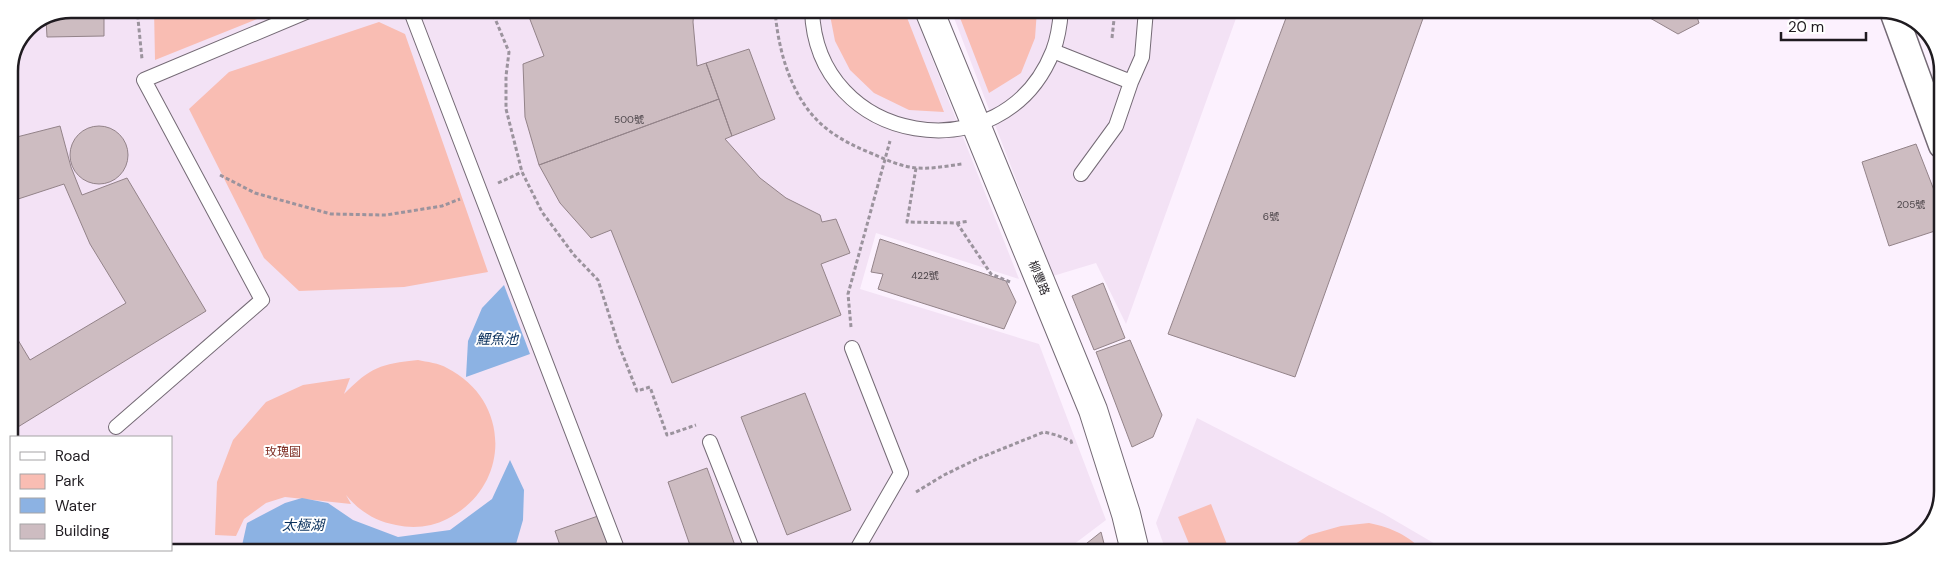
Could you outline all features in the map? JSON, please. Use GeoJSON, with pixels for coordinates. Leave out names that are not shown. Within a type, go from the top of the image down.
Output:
{"type":"FeatureCollection","features":[{"type":"Feature","properties":{"kind":"street","name":"柳豐路"},"geometry":{"type":"LineString","coordinates":[[931,18],[1093,410],[1126,514],[1133,544]]}},
{"type":"Feature","properties":{"kind":"street"},"geometry":{"type":"LineString","coordinates":[[1895,19],[1933,121]]}},
{"type":"Feature","properties":{"kind":"lane"},"geometry":{"type":"LineString","coordinates":[[116,427],[262,300],[144,80],[292,18]]}},
{"type":"Feature","properties":{"kind":"lane"},"geometry":{"type":"LineString","coordinates":[[413,18],[615,544]]}},
{"type":"Feature","properties":{"kind":"lane"},"geometry":{"type":"LineString","coordinates":[[812,18],[818,48],[828,70],[860,106],[881,119],[928,131],[952,130],[976,125],[1001,113],[1023,96],[1040,75],[1053,51],[1060,18]]}},
{"type":"Feature","properties":{"kind":"lane"},"geometry":{"type":"LineString","coordinates":[[1081,174],[1116,126],[1131,82],[1142,58],[1145,18]]}},
{"type":"Feature","properties":{"kind":"lane"},"geometry":{"type":"LineString","coordinates":[[1053,51],[1131,82]]}},
{"type":"Feature","properties":{"kind":"lane"},"geometry":{"type":"LineString","coordinates":[[852,348],[901,474],[860,544]]}},
{"type":"Feature","properties":{"kind":"lane"},"geometry":{"type":"LineString","coordinates":[[710,442],[750,544]]}},
{"type":"Feature","properties":{"kind":"path"},"geometry":{"type":"LineString","coordinates":[[138,18],[144,80]]}},
{"type":"Feature","properties":{"kind":"path"},"geometry":{"type":"LineString","coordinates":[[496,18],[509,52],[506,76],[506,109],[522,172],[542,212],[574,255],[598,280],[618,343],[637,391],[650,386],[667,435],[702,423],[710,442]]}},
{"type":"Feature","properties":{"kind":"path"},"geometry":{"type":"LineString","coordinates":[[1112,38],[1114,18]]}},
{"type":"Feature","properties":{"kind":"path"},"geometry":{"type":"LineString","coordinates":[[852,348],[848,294],[895,124]]}},
{"type":"Feature","properties":{"kind":"path"},"geometry":{"type":"LineString","coordinates":[[185,155],[255,194],[332,214],[386,214],[442,206],[479,191]]}},
{"type":"Feature","properties":{"kind":"path"},"geometry":{"type":"LineString","coordinates":[[916,168],[907,222],[957,223],[969,221]]}},
{"type":"Feature","properties":{"kind":"path"},"geometry":{"type":"LineString","coordinates":[[957,223],[991,274],[1017,285],[1039,277]]}},
{"type":"Feature","properties":{"kind":"path"},"geometry":{"type":"LineString","coordinates":[[912,494],[944,475],[977,459],[1044,432],[1071,441],[1074,448]]}},
{"type":"Feature","properties":{"kind":"shaded area"},"geometry":{"type":"Polygon","coordinates":[[[70,18],[916,18],[1019,279],[876,233],[860,289],[1039,344],[1106,520],[1074,544],[172,544],[172,436],[18,436],[18,70],[22,50],[26,41],[41,26],[60,19],[70,18]]]}},
{"type":"Feature","properties":{"kind":"shaded area"},"geometry":{"type":"Polygon","coordinates":[[[954,18],[1236,18],[1126,324],[1096,263],[1053,276],[954,18]]]}},
{"type":"Feature","properties":{"kind":"shaded area"},"geometry":{"type":"Polygon","coordinates":[[[1197,418],[1384,514],[1435,544],[1164,544],[1156,523],[1197,418]]]}},
{"type":"Feature","properties":{"kind":"green space"},"geometry":{"type":"Polygon","coordinates":[[[154,18],[260,18],[155,60],[154,18]]]}},
{"type":"Feature","properties":{"kind":"green space"},"geometry":{"type":"Polygon","coordinates":[[[831,18],[907,18],[944,112],[909,110],[874,93],[850,70],[835,41],[831,18]]]}},
{"type":"Feature","properties":{"kind":"green space"},"geometry":{"type":"Polygon","coordinates":[[[960,18],[1036,18],[1035,38],[1021,73],[989,93],[960,18]]]}},
{"type":"Feature","properties":{"kind":"green space"},"geometry":{"type":"Polygon","coordinates":[[[379,22],[405,34],[488,272],[404,287],[299,291],[264,258],[189,109],[229,72],[379,22]]]}},
{"type":"Feature","properties":{"kind":"green space","name":"玫瑰園"},"geometry":{"type":"Polygon","coordinates":[[[418,360],[444,366],[468,382],[483,400],[492,421],[495,443],[492,465],[483,486],[468,504],[441,522],[409,527],[374,518],[356,506],[346,495],[351,504],[285,497],[266,503],[244,519],[236,536],[215,535],[217,482],[233,440],[266,402],[303,385],[350,378],[344,394],[369,372],[377,368],[394,363],[418,360]]]}},
{"type":"Feature","properties":{"kind":"green space"},"geometry":{"type":"Polygon","coordinates":[[[1211,504],[1227,544],[1189,544],[1178,517],[1211,504]]]}},
{"type":"Feature","properties":{"kind":"green space"},"geometry":{"type":"Polygon","coordinates":[[[1369,523],[1399,533],[1416,544],[1295,544],[1309,535],[1341,526],[1369,523]]]}},
{"type":"Feature","properties":{"kind":"water","name":"鯉魚池"},"geometry":{"type":"Polygon","coordinates":[[[504,285],[530,354],[466,377],[468,341],[482,308],[504,285]]]}},
{"type":"Feature","properties":{"kind":"water","name":"太極湖"},"geometry":{"type":"Polygon","coordinates":[[[510,460],[524,490],[523,520],[516,544],[242,544],[247,523],[285,503],[302,498],[328,503],[353,520],[398,537],[450,530],[492,499],[510,460]]]}},
{"type":"Feature","properties":{"kind":"building"},"geometry":{"type":"Polygon","coordinates":[[[70,18],[104,18],[104,36],[47,37],[46,24],[50,22],[70,18]]]}},
{"type":"Feature","properties":{"kind":"building"},"geometry":{"type":"Polygon","coordinates":[[[529,18],[693,18],[697,66],[706,63],[719,99],[539,165],[525,117],[523,64],[544,56],[529,18]]]}},
{"type":"Feature","properties":{"kind":"building"},"geometry":{"type":"Polygon","coordinates":[[[1286,18],[1423,18],[1295,377],[1168,334],[1286,18]]]}},
{"type":"Feature","properties":{"kind":"building"},"geometry":{"type":"Polygon","coordinates":[[[1650,18],[1697,18],[1699,23],[1678,34],[1650,18]]]}},
{"type":"Feature","properties":{"kind":"building"},"geometry":{"type":"Polygon","coordinates":[[[749,49],[775,119],[732,136],[706,63],[749,49]]]}},
{"type":"Feature","properties":{"kind":"building"},"geometry":{"type":"Polygon","coordinates":[[[719,99],[732,136],[725,139],[760,178],[786,198],[820,215],[822,222],[836,219],[850,253],[821,264],[841,315],[672,383],[611,230],[591,238],[560,203],[539,165],[719,99]]]}},
{"type":"Feature","properties":{"kind":"building"},"geometry":{"type":"Polygon","coordinates":[[[60,126],[71,167],[82,195],[127,178],[206,311],[18,427],[18,340],[30,360],[126,303],[90,244],[64,184],[18,199],[18,137],[60,126]]]}},
{"type":"Feature","properties":{"kind":"building"},"geometry":{"type":"Polygon","coordinates":[[[93,126],[105,126],[120,134],[128,149],[128,161],[120,176],[105,184],[93,184],[78,176],[70,161],[70,149],[78,134],[93,126]]]}},
{"type":"Feature","properties":{"kind":"building"},"geometry":{"type":"Polygon","coordinates":[[[1916,144],[1933,188],[1933,231],[1889,246],[1862,162],[1916,144]]]}},
{"type":"Feature","properties":{"kind":"building"},"geometry":{"type":"Polygon","coordinates":[[[880,239],[1006,281],[1016,302],[1004,329],[878,289],[883,274],[871,272],[880,239]]]}},
{"type":"Feature","properties":{"kind":"building"},"geometry":{"type":"Polygon","coordinates":[[[1103,283],[1125,338],[1094,350],[1072,296],[1103,283]]]}},
{"type":"Feature","properties":{"kind":"building"},"geometry":{"type":"Polygon","coordinates":[[[1130,340],[1162,415],[1153,437],[1132,447],[1096,352],[1130,340]]]}},
{"type":"Feature","properties":{"kind":"building"},"geometry":{"type":"Polygon","coordinates":[[[805,393],[851,510],[787,535],[741,417],[805,393]]]}},
{"type":"Feature","properties":{"kind":"building"},"geometry":{"type":"Polygon","coordinates":[[[707,468],[734,544],[690,544],[668,482],[707,468]]]}},
{"type":"Feature","properties":{"kind":"building"},"geometry":{"type":"Polygon","coordinates":[[[598,516],[608,544],[560,544],[555,531],[598,516]]]}},
{"type":"Feature","properties":{"kind":"building"},"geometry":{"type":"Polygon","coordinates":[[[1101,532],[1104,544],[1086,544],[1101,532]]]}}]}
